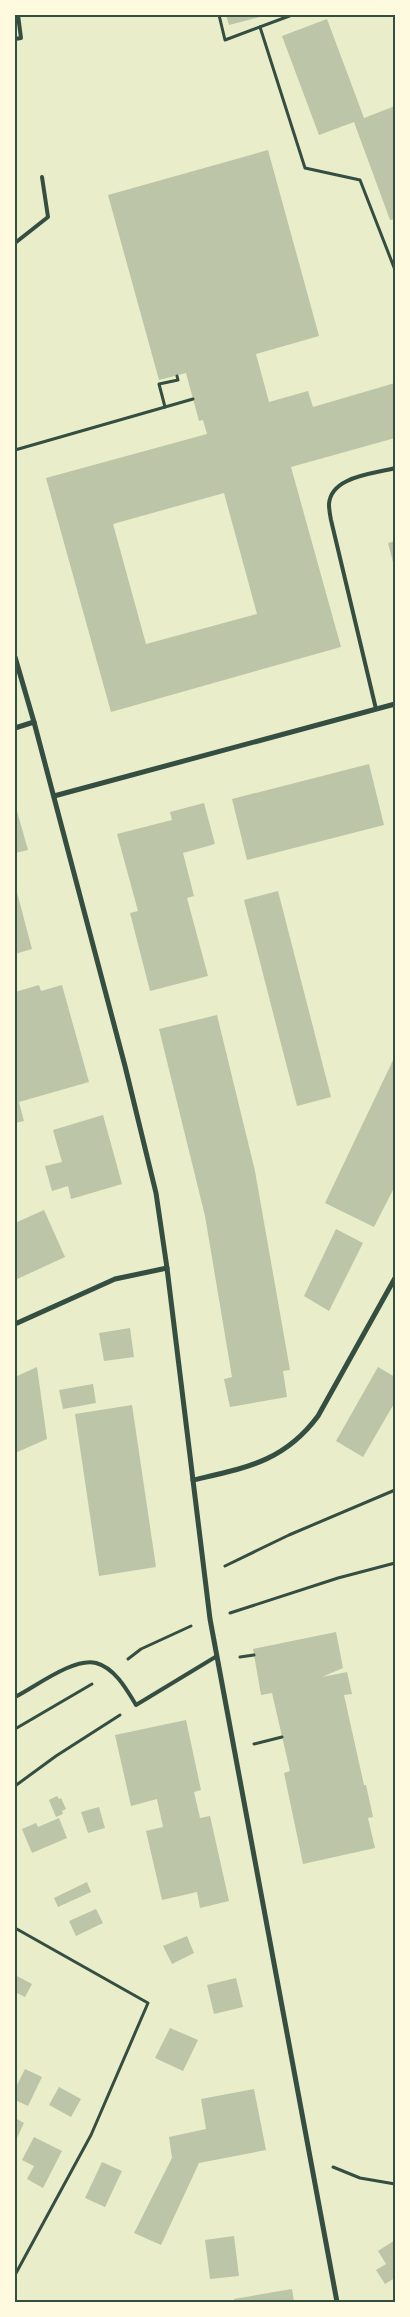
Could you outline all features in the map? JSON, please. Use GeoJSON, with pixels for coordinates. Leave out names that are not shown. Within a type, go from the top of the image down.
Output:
{"type":"FeatureCollection","features":[{"type":"Feature","properties":{"kind":"street"},"geometry":{"type":"LineString","coordinates":[[15,658],[54,796],[125,1066],[156,1193],[194,1480],[204,1576],[216,1656],[337,2302]]}},
{"type":"Feature","properties":{"kind":"street"},"geometry":{"type":"LineString","coordinates":[[54,796],[395,704]]}},
{"type":"Feature","properties":{"kind":"street"},"geometry":{"type":"LineString","coordinates":[[15,728],[34,722]]}},
{"type":"Feature","properties":{"kind":"street"},"geometry":{"type":"LineString","coordinates":[[15,1324],[115,1279],[167,1268]]}},
{"type":"Feature","properties":{"kind":"street"},"geometry":{"type":"LineString","coordinates":[[194,1480],[257,1465],[276,1454],[307,1431],[318,1416],[395,1278]]}},
{"type":"Feature","properties":{"kind":"lane"},"geometry":{"type":"LineString","coordinates":[[15,38],[21,38],[18,15]]}},
{"type":"Feature","properties":{"kind":"lane"},"geometry":{"type":"LineString","coordinates":[[15,243],[48,217],[42,177]]}},
{"type":"Feature","properties":{"kind":"lane"},"geometry":{"type":"LineString","coordinates":[[376,709],[331,520],[329,503],[335,490],[343,482],[395,468]]}},
{"type":"Feature","properties":{"kind":"lane"},"geometry":{"type":"LineString","coordinates":[[15,1697],[76,1664],[96,1663],[124,1685],[136,1705],[216,1656]]}},
{"type":"Feature","properties":{"kind":"path"},"geometry":{"type":"LineString","coordinates":[[218,15],[225,40],[292,15]]}},
{"type":"Feature","properties":{"kind":"path"},"geometry":{"type":"LineString","coordinates":[[260,27],[305,168],[360,180],[395,270]]}},
{"type":"Feature","properties":{"kind":"path"},"geometry":{"type":"LineString","coordinates":[[165,407],[159,384],[178,380],[177,376]]}},
{"type":"Feature","properties":{"kind":"path"},"geometry":{"type":"LineString","coordinates":[[15,450],[193,399]]}},
{"type":"Feature","properties":{"kind":"path"},"geometry":{"type":"LineString","coordinates":[[204,1576],[289,1535],[395,1490]]}},
{"type":"Feature","properties":{"kind":"path"},"geometry":{"type":"LineString","coordinates":[[242,1609],[338,1578],[395,1563]]}},
{"type":"Feature","properties":{"kind":"path"},"geometry":{"type":"LineString","coordinates":[[15,1786],[56,1756],[136,1705]]}},
{"type":"Feature","properties":{"kind":"path"},"geometry":{"type":"LineString","coordinates":[[234,1748],[282,1737]]}},
{"type":"Feature","properties":{"kind":"path"},"geometry":{"type":"LineString","coordinates":[[15,1928],[148,2003],[91,2135],[15,2275]]}},
{"type":"Feature","properties":{"kind":"path"},"geometry":{"type":"LineString","coordinates":[[310,2157],[360,2178],[395,2184]]}},
{"type":"Feature","properties":{"kind":"building"},"geometry":{"type":"Polygon","coordinates":[[[226,15],[264,15],[264,16],[229,25],[226,15]]]}},
{"type":"Feature","properties":{"kind":"building"},"geometry":{"type":"Polygon","coordinates":[[[327,19],[364,118],[395,106],[395,219],[390,220],[354,122],[319,135],[282,36],[327,19]]]}},
{"type":"Feature","properties":{"kind":"building"},"geometry":{"type":"Polygon","coordinates":[[[268,150],[319,336],[256,354],[269,402],[308,391],[313,407],[395,383],[395,438],[291,467],[341,647],[111,712],[46,478],[207,434],[203,420],[199,421],[186,373],[159,380],[108,195],[268,150]],[[224,493],[113,524],[146,644],[257,614],[224,493]]]}},
{"type":"Feature","properties":{"kind":"building"},"geometry":{"type":"Polygon","coordinates":[[[395,541],[395,566],[394,566],[388,543],[395,541]]]}},
{"type":"Feature","properties":{"kind":"building"},"geometry":{"type":"Polygon","coordinates":[[[369,764],[384,825],[247,860],[232,799],[369,764]]]}},
{"type":"Feature","properties":{"kind":"building"},"geometry":{"type":"Polygon","coordinates":[[[204,803],[215,844],[183,853],[194,896],[187,898],[208,976],[150,991],[130,913],[138,911],[117,834],[172,820],[170,812],[204,803]]]}},
{"type":"Feature","properties":{"kind":"building"},"geometry":{"type":"Polygon","coordinates":[[[15,804],[28,850],[15,853],[15,804]]]}},
{"type":"Feature","properties":{"kind":"building"},"geometry":{"type":"Polygon","coordinates":[[[15,885],[32,949],[15,954],[15,885]]]}},
{"type":"Feature","properties":{"kind":"building"},"geometry":{"type":"Polygon","coordinates":[[[278,891],[331,1097],[297,1106],[244,900],[278,891]]]}},
{"type":"Feature","properties":{"kind":"building"},"geometry":{"type":"Polygon","coordinates":[[[39,985],[41,991],[62,985],[89,1082],[19,1102],[24,1121],[15,1123],[15,992],[39,985]]]}},
{"type":"Feature","properties":{"kind":"building"},"geometry":{"type":"Polygon","coordinates":[[[217,1015],[255,1171],[290,1370],[283,1371],[287,1397],[230,1407],[224,1379],[232,1377],[205,1216],[159,1029],[217,1015]]]}},
{"type":"Feature","properties":{"kind":"building"},"geometry":{"type":"Polygon","coordinates":[[[395,1056],[395,1186],[374,1227],[325,1203],[395,1056]]]}},
{"type":"Feature","properties":{"kind":"building"},"geometry":{"type":"Polygon","coordinates":[[[103,1115],[122,1184],[71,1199],[68,1186],[52,1191],[45,1166],[62,1162],[53,1130],[103,1115]]]}},
{"type":"Feature","properties":{"kind":"building"},"geometry":{"type":"Polygon","coordinates":[[[44,1210],[65,1257],[15,1280],[15,1223],[44,1210]]]}},
{"type":"Feature","properties":{"kind":"building"},"geometry":{"type":"Polygon","coordinates":[[[336,1229],[363,1243],[329,1311],[304,1296],[336,1229]]]}},
{"type":"Feature","properties":{"kind":"building"},"geometry":{"type":"Polygon","coordinates":[[[130,1328],[134,1357],[104,1361],[99,1333],[130,1328]]]}},
{"type":"Feature","properties":{"kind":"building"},"geometry":{"type":"Polygon","coordinates":[[[37,1367],[47,1439],[15,1453],[15,1377],[37,1367]]]}},
{"type":"Feature","properties":{"kind":"building"},"geometry":{"type":"Polygon","coordinates":[[[378,1367],[395,1377],[395,1402],[363,1457],[336,1441],[378,1367]]]}},
{"type":"Feature","properties":{"kind":"building"},"geometry":{"type":"Polygon","coordinates":[[[93,1384],[96,1403],[63,1409],[59,1390],[93,1384]]]}},
{"type":"Feature","properties":{"kind":"building"},"geometry":{"type":"Polygon","coordinates":[[[132,1405],[156,1567],[99,1576],[75,1414],[132,1405]]]}},
{"type":"Feature","properties":{"kind":"building"},"geometry":{"type":"Polygon","coordinates":[[[336,1632],[343,1668],[322,1677],[347,1672],[352,1694],[344,1695],[373,1817],[368,1818],[375,1848],[303,1864],[284,1773],[290,1771],[272,1693],[261,1695],[253,1649],[336,1632]]]}},
{"type":"Feature","properties":{"kind":"building"},"geometry":{"type":"Polygon","coordinates":[[[186,1720],[201,1790],[194,1792],[200,1818],[210,1816],[229,1901],[200,1908],[197,1892],[162,1900],[146,1831],[163,1827],[157,1799],[131,1806],[115,1735],[186,1720]]]}},
{"type":"Feature","properties":{"kind":"building"},"geometry":{"type":"Polygon","coordinates":[[[57,1796],[59,1799],[61,1798],[66,1809],[62,1811],[63,1814],[56,1817],[49,1800],[57,1796]]]}},
{"type":"Feature","properties":{"kind":"building"},"geometry":{"type":"Polygon","coordinates":[[[99,1807],[105,1828],[88,1833],[81,1812],[99,1807]]]}},
{"type":"Feature","properties":{"kind":"building"},"geometry":{"type":"Polygon","coordinates":[[[59,1818],[67,1838],[32,1853],[22,1829],[36,1823],[38,1827],[59,1818]]]}},
{"type":"Feature","properties":{"kind":"building"},"geometry":{"type":"Polygon","coordinates":[[[87,1882],[91,1892],[58,1907],[54,1898],[87,1882]]]}},
{"type":"Feature","properties":{"kind":"building"},"geometry":{"type":"Polygon","coordinates":[[[96,1909],[103,1923],[76,1936],[69,1921],[96,1909]]]}},
{"type":"Feature","properties":{"kind":"building"},"geometry":{"type":"Polygon","coordinates":[[[187,1936],[194,1953],[172,1964],[163,1946],[187,1936]]]}},
{"type":"Feature","properties":{"kind":"building"},"geometry":{"type":"Polygon","coordinates":[[[15,1975],[32,1984],[25,1997],[15,1992],[15,1975]]]}},
{"type":"Feature","properties":{"kind":"building"},"geometry":{"type":"Polygon","coordinates":[[[236,1978],[243,2007],[214,2014],[207,1985],[236,1978]]]}},
{"type":"Feature","properties":{"kind":"building"},"geometry":{"type":"Polygon","coordinates":[[[170,2028],[198,2040],[183,2071],[155,2058],[170,2028]]]}},
{"type":"Feature","properties":{"kind":"building"},"geometry":{"type":"Polygon","coordinates":[[[25,2069],[42,2077],[28,2106],[15,2100],[15,2089],[25,2069]]]}},
{"type":"Feature","properties":{"kind":"building"},"geometry":{"type":"Polygon","coordinates":[[[59,2087],[81,2099],[71,2117],[49,2105],[59,2087]]]}},
{"type":"Feature","properties":{"kind":"building"},"geometry":{"type":"Polygon","coordinates":[[[254,2089],[266,2150],[199,2163],[161,2245],[134,2233],[172,2158],[169,2137],[206,2129],[201,2099],[254,2089]]]}},
{"type":"Feature","properties":{"kind":"building"},"geometry":{"type":"Polygon","coordinates":[[[15,2118],[24,2123],[15,2142],[15,2118]]]}},
{"type":"Feature","properties":{"kind":"building"},"geometry":{"type":"Polygon","coordinates":[[[34,2137],[62,2151],[43,2188],[27,2179],[34,2166],[22,2160],[34,2137]]]}},
{"type":"Feature","properties":{"kind":"building"},"geometry":{"type":"Polygon","coordinates":[[[102,2162],[122,2171],[105,2207],[85,2198],[102,2162]]]}},
{"type":"Feature","properties":{"kind":"building"},"geometry":{"type":"Polygon","coordinates":[[[234,2236],[239,2276],[210,2279],[205,2240],[234,2236]]]}},
{"type":"Feature","properties":{"kind":"building"},"geometry":{"type":"Polygon","coordinates":[[[395,2240],[395,2278],[385,2284],[376,2270],[386,2264],[378,2251],[395,2240]]]}},
{"type":"Feature","properties":{"kind":"building"},"geometry":{"type":"Polygon","coordinates":[[[292,2289],[294,2302],[234,2302],[234,2299],[292,2289]]]}}]}
